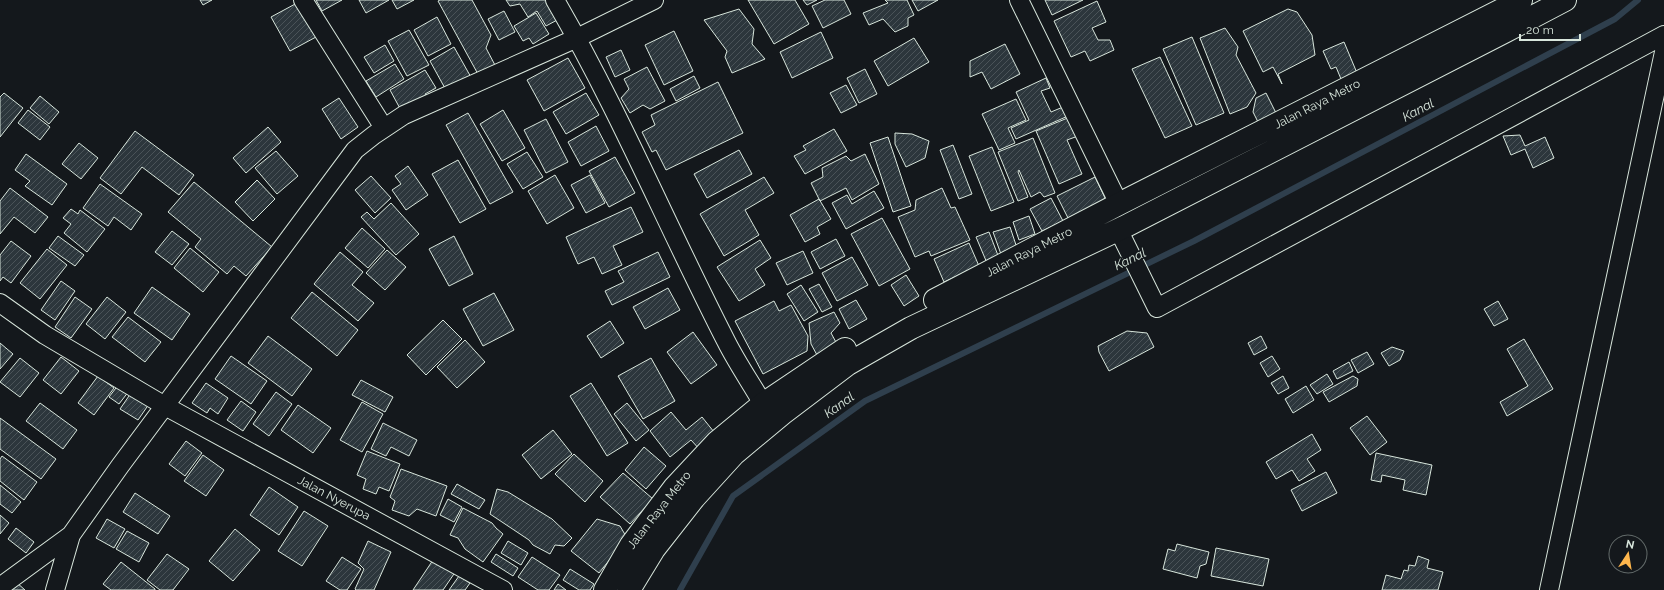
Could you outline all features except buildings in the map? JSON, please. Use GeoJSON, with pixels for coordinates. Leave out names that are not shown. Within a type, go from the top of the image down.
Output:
{"type":"FeatureCollection","features":[{"type":"Feature","properties":{"kind":"highway","name":"Jalan Raya Metro"},"geometry":{"type":"LineString","coordinates":[[605,590],[631,545],[674,488],[717,442],[763,404],[841,352],[911,313],[1496,6],[1521,0]]}},
{"type":"Feature","properties":{"kind":"highway"},"geometry":{"type":"LineString","coordinates":[[630,590],[654,550],[694,498],[734,454],[782,414],[848,364],[911,328],[1118,229],[1565,0]]}},
{"type":"Feature","properties":{"kind":"street"},"geometry":{"type":"LineString","coordinates":[[303,0],[384,128]]}},
{"type":"Feature","properties":{"kind":"street"},"geometry":{"type":"LineString","coordinates":[[555,0],[577,38],[726,342],[763,404]]}},
{"type":"Feature","properties":{"kind":"street"},"geometry":{"type":"LineString","coordinates":[[0,587],[71,535],[120,466],[355,150],[404,115],[577,38],[654,0]]}},
{"type":"Feature","properties":{"kind":"street"},"geometry":{"type":"LineString","coordinates":[[1018,0],[1119,204]]}},
{"type":"Feature","properties":{"kind":"street"},"geometry":{"type":"LineString","coordinates":[[1118,229],[1157,308],[1664,35]]}},
{"type":"Feature","properties":{"kind":"street"},"geometry":{"type":"LineString","coordinates":[[1549,590],[1664,52]]}},
{"type":"Feature","properties":{"kind":"street","name":"Jalan Nyerupa"},"geometry":{"type":"LineString","coordinates":[[0,303],[45,335],[165,406],[503,590]]}},
{"type":"Feature","properties":{"kind":"street"},"geometry":{"type":"LineString","coordinates":[[55,590],[71,535]]}},
{"type":"Feature","properties":{"kind":"waterway","name":"Kanal"},"geometry":{"type":"LineString","coordinates":[[680,590],[733,496],[865,401],[1194,241],[1615,19],[1638,0]]}}]}
